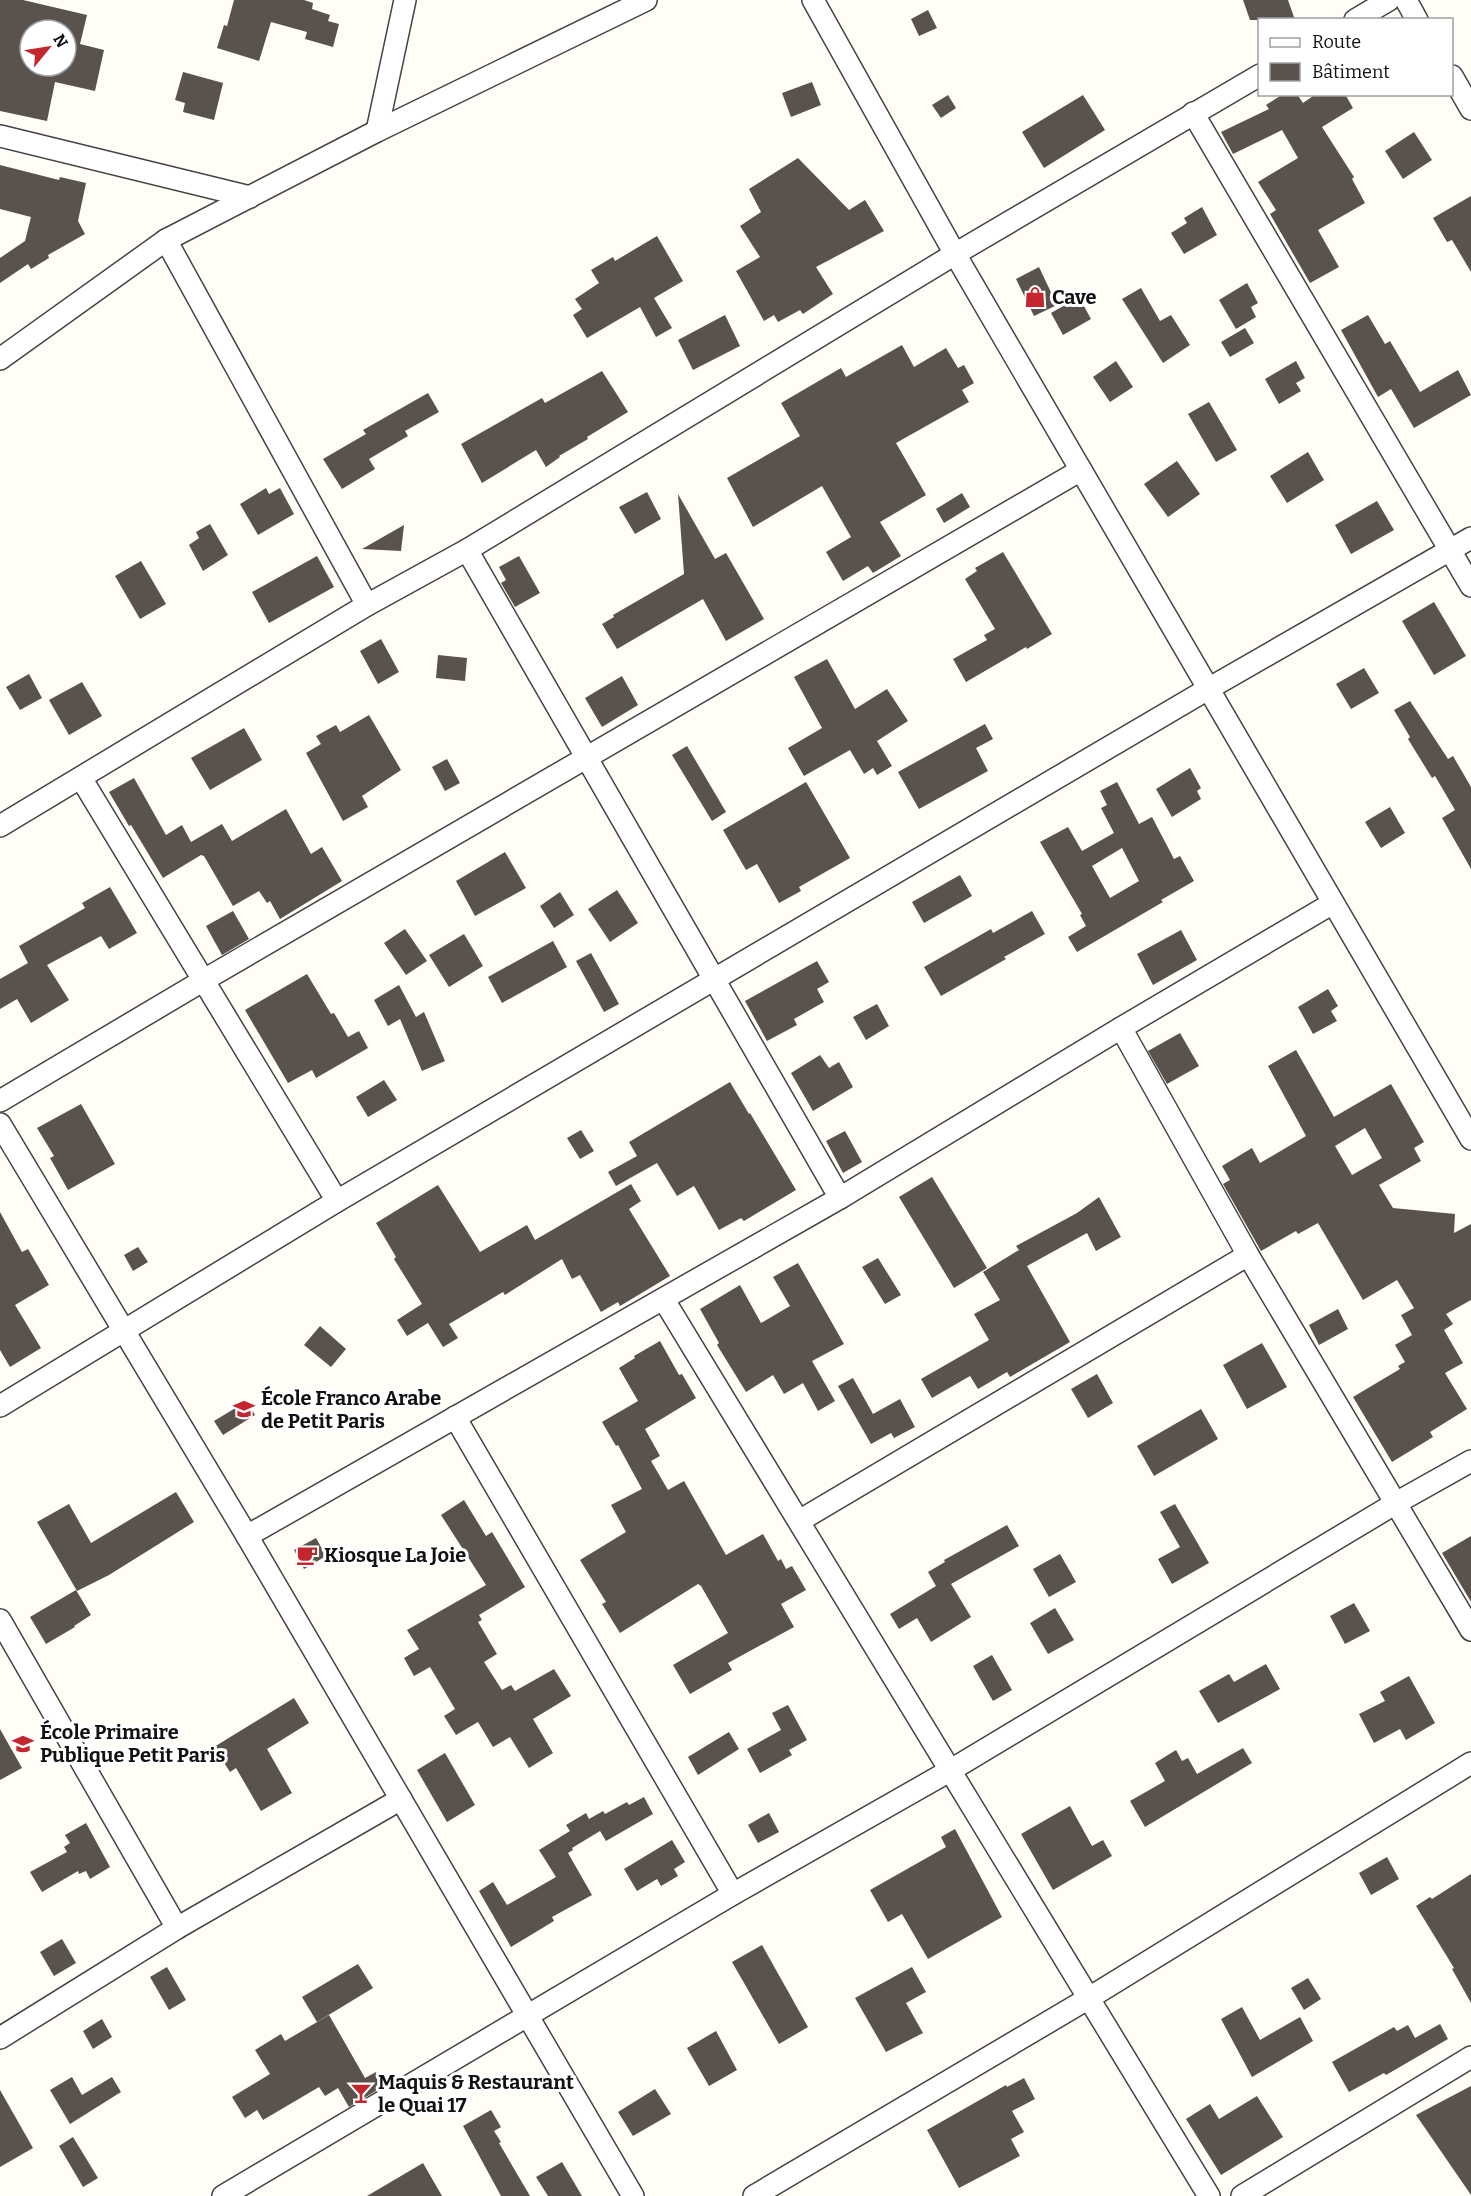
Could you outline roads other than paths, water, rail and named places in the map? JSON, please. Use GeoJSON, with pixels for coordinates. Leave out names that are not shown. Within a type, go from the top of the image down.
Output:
{"type":"FeatureCollection","features":[{"type":"Feature","properties":{"kind":"street"},"geometry":{"type":"LineString","coordinates":[[377,131],[405,0]]}},
{"type":"Feature","properties":{"kind":"street"},"geometry":{"type":"LineString","coordinates":[[0,359],[166,240],[377,131],[646,0]]}},
{"type":"Feature","properties":{"kind":"street"},"geometry":{"type":"LineString","coordinates":[[813,0],[955,254],[1471,1139]]}},
{"type":"Feature","properties":{"kind":"street"},"geometry":{"type":"LineString","coordinates":[[1358,18],[1389,0]]}},
{"type":"Feature","properties":{"kind":"street"},"geometry":{"type":"LineString","coordinates":[[1406,0],[1416,18]]}},
{"type":"Feature","properties":{"kind":"street"},"geometry":{"type":"LineString","coordinates":[[0,826],[367,605],[467,550],[955,254],[1258,76]]}},
{"type":"Feature","properties":{"kind":"street"},"geometry":{"type":"LineString","coordinates":[[1453,78],[1471,109]]}},
{"type":"Feature","properties":{"kind":"street"},"geometry":{"type":"LineString","coordinates":[[1193,113],[1471,586]]}},
{"type":"Feature","properties":{"kind":"street"},"geometry":{"type":"LineString","coordinates":[[0,136],[250,197]]}},
{"type":"Feature","properties":{"kind":"street"},"geometry":{"type":"LineString","coordinates":[[166,240],[367,605]]}},
{"type":"Feature","properties":{"kind":"street"},"geometry":{"type":"LineString","coordinates":[[0,1101],[1081,470]]}},
{"type":"Feature","properties":{"kind":"street"},"geometry":{"type":"LineString","coordinates":[[0,1406],[337,1201],[1208,689],[1471,538]]}},
{"type":"Feature","properties":{"kind":"street"},"geometry":{"type":"LineString","coordinates":[[467,550],[840,1198]]}},
{"type":"Feature","properties":{"kind":"street"},"geometry":{"type":"LineString","coordinates":[[81,778],[337,1201]]}},
{"type":"Feature","properties":{"kind":"street"},"geometry":{"type":"LineString","coordinates":[[247,1536],[840,1198],[1121,1028],[1334,903]]}},
{"type":"Feature","properties":{"kind":"street"},"geometry":{"type":"LineString","coordinates":[[1121,1028],[1248,1255],[1471,1630]]}},
{"type":"Feature","properties":{"kind":"street"},"geometry":{"type":"LineString","coordinates":[[0,1124],[247,1536],[633,2196]]}},
{"type":"Feature","properties":{"kind":"street"},"geometry":{"type":"LineString","coordinates":[[799,1521],[1248,1255]]}},
{"type":"Feature","properties":{"kind":"street"},"geometry":{"type":"LineString","coordinates":[[664,1300],[1209,2196]]}},
{"type":"Feature","properties":{"kind":"street"},"geometry":{"type":"LineString","coordinates":[[455,1417],[733,1894]]}},
{"type":"Feature","properties":{"kind":"street"},"geometry":{"type":"LineString","coordinates":[[223,2196],[733,1894],[951,1770],[1396,1503],[1471,1461]]}},
{"type":"Feature","properties":{"kind":"street"},"geometry":{"type":"LineString","coordinates":[[0,1620],[177,1928]]}},
{"type":"Feature","properties":{"kind":"street"},"geometry":{"type":"LineString","coordinates":[[754,2196],[1089,1998],[1471,1762]]}},
{"type":"Feature","properties":{"kind":"street"},"geometry":{"type":"LineString","coordinates":[[0,2038],[177,1928],[401,1799]]}},
{"type":"Feature","properties":{"kind":"street"},"geometry":{"type":"LineString","coordinates":[[1242,2196],[1471,2057]]}},
{"type":"Feature","properties":{"kind":"place","name":"Cave"},"geometry":{"type":"Point","coordinates":[1035,297]}},
{"type":"Feature","properties":{"kind":"place","name":"École Franco Arabe de Petit Paris"},"geometry":{"type":"Point","coordinates":[244,1409]}},
{"type":"Feature","properties":{"kind":"place","name":"Kiosque La Joie"},"geometry":{"type":"Point","coordinates":[307,1555]}},
{"type":"Feature","properties":{"kind":"place","name":"École Primaire Publique Petit Paris"},"geometry":{"type":"Point","coordinates":[23,1744]}},
{"type":"Feature","properties":{"kind":"place","name":"Maquis & Restaurant le Quai 17"},"geometry":{"type":"Point","coordinates":[361,2093]}}]}
